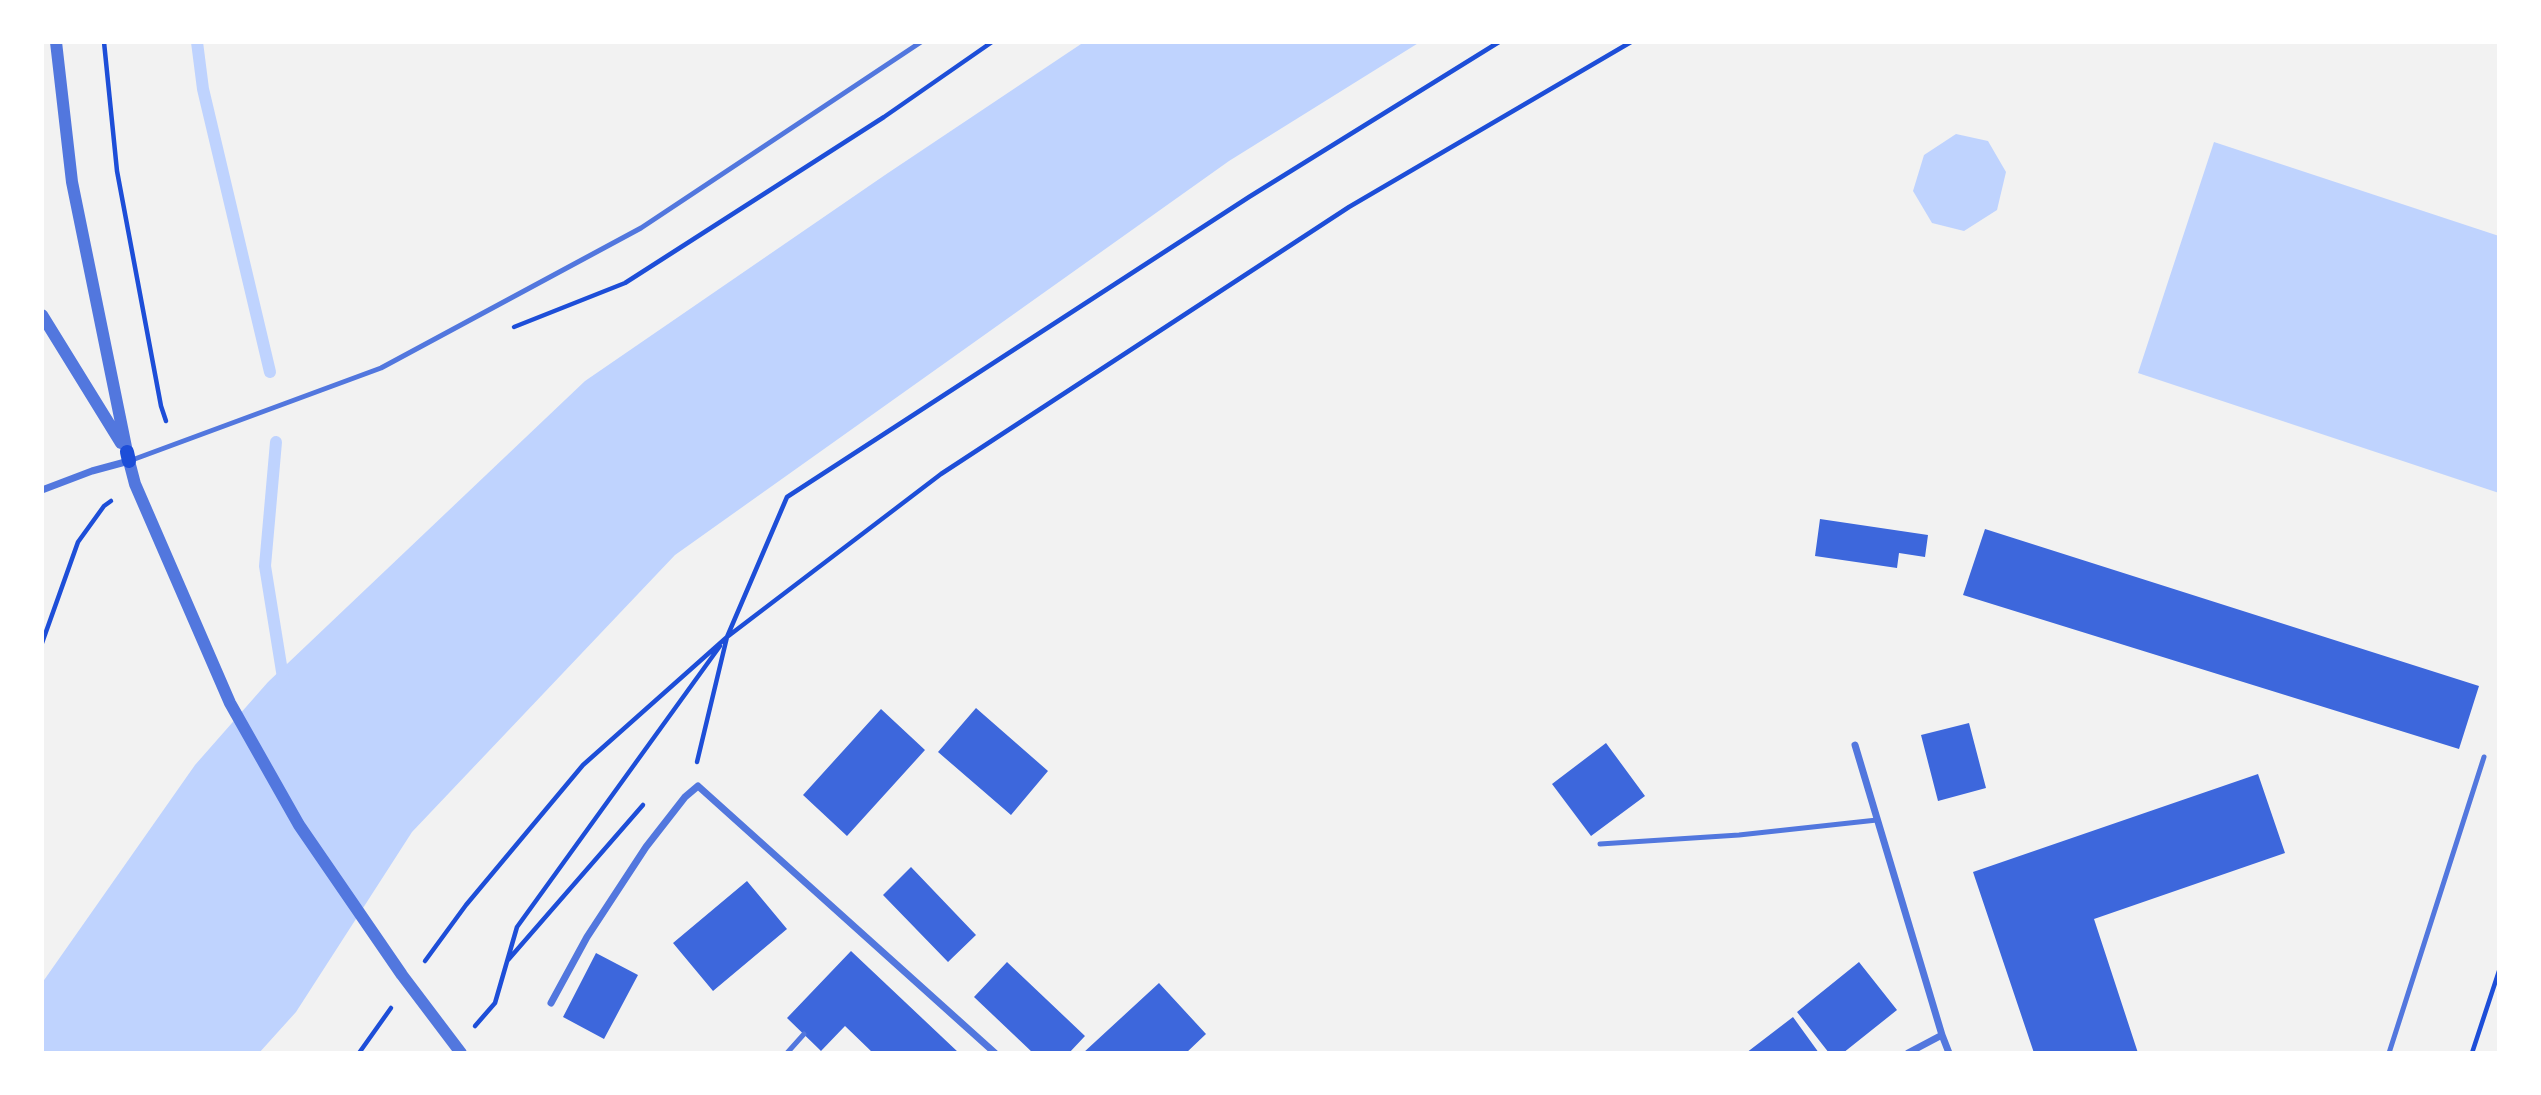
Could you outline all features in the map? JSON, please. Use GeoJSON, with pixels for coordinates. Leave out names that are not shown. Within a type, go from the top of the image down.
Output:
{"type":"FeatureCollection","features":[{"type":"Feature","properties":{"kind":"street"},"geometry":{"type":"LineString","coordinates":[[57,42],[72,182],[135,484],[230,703],[299,825],[402,975],[458,1050]]}},
{"type":"Feature","properties":{"kind":"street"},"geometry":{"type":"LineString","coordinates":[[42,315],[128,457]]}},
{"type":"Feature","properties":{"kind":"street"},"geometry":{"type":"LineString","coordinates":[[42,489],[128,457]]}},
{"type":"Feature","properties":{"kind":"street"},"geometry":{"type":"LineString","coordinates":[[1855,746],[1942,1035],[1950,1053]]}},
{"type":"Feature","properties":{"kind":"street"},"geometry":{"type":"LineString","coordinates":[[551,1003],[587,937],[646,847],[685,797],[698,786],[995,1053]]}},
{"type":"Feature","properties":{"kind":"street"},"geometry":{"type":"LineString","coordinates":[[1908,1053],[1942,1035]]}},
{"type":"Feature","properties":{"kind":"lane"},"geometry":{"type":"LineString","coordinates":[[128,457],[173,444],[381,368],[641,228],[921,42]]}},
{"type":"Feature","properties":{"kind":"lane"},"geometry":{"type":"LineString","coordinates":[[2389,1053],[2484,757]]}},
{"type":"Feature","properties":{"kind":"lane"},"geometry":{"type":"LineString","coordinates":[[1600,844],[1740,835],[1877,820]]}},
{"type":"Feature","properties":{"kind":"lane"},"geometry":{"type":"LineString","coordinates":[[787,1053],[804,1034]]}},
{"type":"Feature","properties":{"kind":"path"},"geometry":{"type":"LineString","coordinates":[[104,42],[117,171],[161,405],[173,444]]}},
{"type":"Feature","properties":{"kind":"path"},"geometry":{"type":"LineString","coordinates":[[698,786],[697,760],[727,637],[787,497],[1249,197],[1499,42]]}},
{"type":"Feature","properties":{"kind":"path"},"geometry":{"type":"LineString","coordinates":[[441,939],[466,905],[583,765],[727,637],[941,474],[1349,207],[1631,42]]}},
{"type":"Feature","properties":{"kind":"path"},"geometry":{"type":"LineString","coordinates":[[42,643],[78,542],[104,506]]}},
{"type":"Feature","properties":{"kind":"path"},"geometry":{"type":"LineString","coordinates":[[495,1003],[517,927],[727,637]]}},
{"type":"Feature","properties":{"kind":"path"},"geometry":{"type":"LineString","coordinates":[[689,765],[697,760]]}},
{"type":"Feature","properties":{"kind":"path"},"geometry":{"type":"LineString","coordinates":[[507,961],[643,804]]}},
{"type":"Feature","properties":{"kind":"path"},"geometry":{"type":"LineString","coordinates":[[2472,1053],[2499,971]]}},
{"type":"Feature","properties":{"kind":"water"},"geometry":{"type":"Polygon","coordinates":[[[1084,42],[1420,42],[1229,161],[675,555],[412,832],[296,1012],[259,1053],[42,1053],[42,983],[195,765],[268,682],[585,381],[1084,42]]]}},
{"type":"Feature","properties":{"kind":"water"},"geometry":{"type":"Polygon","coordinates":[[[1956,134],[1988,141],[2006,172],[1997,210],[1964,231],[1932,223],[1913,191],[1924,155],[1956,134]]]}},
{"type":"Feature","properties":{"kind":"water"},"geometry":{"type":"Polygon","coordinates":[[[2214,142],[2499,236],[2499,493],[2138,373],[2214,142]]]}},
{"type":"Feature","properties":{"kind":"building"},"geometry":{"type":"Polygon","coordinates":[[[1820,519],[1928,535],[1925,557],[1899,553],[1897,568],[1815,556],[1820,519]]]}},
{"type":"Feature","properties":{"kind":"building"},"geometry":{"type":"Polygon","coordinates":[[[1985,529],[2479,686],[2459,749],[1963,595],[1985,529]]]}},
{"type":"Feature","properties":{"kind":"building"},"geometry":{"type":"Polygon","coordinates":[[[976,708],[1048,771],[1011,815],[938,752],[976,708]]]}},
{"type":"Feature","properties":{"kind":"building"},"geometry":{"type":"Polygon","coordinates":[[[881,709],[925,750],[847,836],[803,795],[881,709]]]}},
{"type":"Feature","properties":{"kind":"building"},"geometry":{"type":"Polygon","coordinates":[[[1969,723],[1986,788],[1938,801],[1921,735],[1969,723]]]}},
{"type":"Feature","properties":{"kind":"building"},"geometry":{"type":"Polygon","coordinates":[[[1606,743],[1645,796],[1591,836],[1552,784],[1606,743]]]}},
{"type":"Feature","properties":{"kind":"building"},"geometry":{"type":"Polygon","coordinates":[[[2258,774],[2285,853],[2094,919],[2138,1053],[2034,1053],[1973,872],[2258,774]]]}},
{"type":"Feature","properties":{"kind":"building"},"geometry":{"type":"Polygon","coordinates":[[[911,867],[976,935],[948,962],[883,895],[911,867]]]}},
{"type":"Feature","properties":{"kind":"building"},"geometry":{"type":"Polygon","coordinates":[[[747,881],[787,929],[713,991],[673,943],[747,881]]]}},
{"type":"Feature","properties":{"kind":"building"},"geometry":{"type":"Polygon","coordinates":[[[851,951],[959,1053],[873,1053],[845,1026],[821,1051],[787,1018],[851,951]]]}},
{"type":"Feature","properties":{"kind":"building"},"geometry":{"type":"Polygon","coordinates":[[[596,953],[638,975],[604,1039],[563,1017],[596,953]]]}},
{"type":"Feature","properties":{"kind":"building"},"geometry":{"type":"Polygon","coordinates":[[[1007,962],[1085,1036],[1069,1053],[1033,1053],[974,997],[1007,962]]]}},
{"type":"Feature","properties":{"kind":"building"},"geometry":{"type":"Polygon","coordinates":[[[1859,962],[1897,1010],[1843,1053],[1829,1053],[1797,1012],[1859,962]]]}},
{"type":"Feature","properties":{"kind":"building"},"geometry":{"type":"Polygon","coordinates":[[[1159,983],[1206,1034],[1186,1053],[1083,1053],[1159,983]]]}},
{"type":"Feature","properties":{"kind":"building"},"geometry":{"type":"Polygon","coordinates":[[[1793,1017],[1819,1053],[1746,1053],[1793,1017]]]}},
{"type":"Feature","properties":{"kind":"waterway"},"geometry":{"type":"LineString","coordinates":[[197,42],[203,89],[270,372]]}},
{"type":"Feature","properties":{"kind":"waterway"},"geometry":{"type":"LineString","coordinates":[[276,442],[265,566],[284,684]]}}]}
